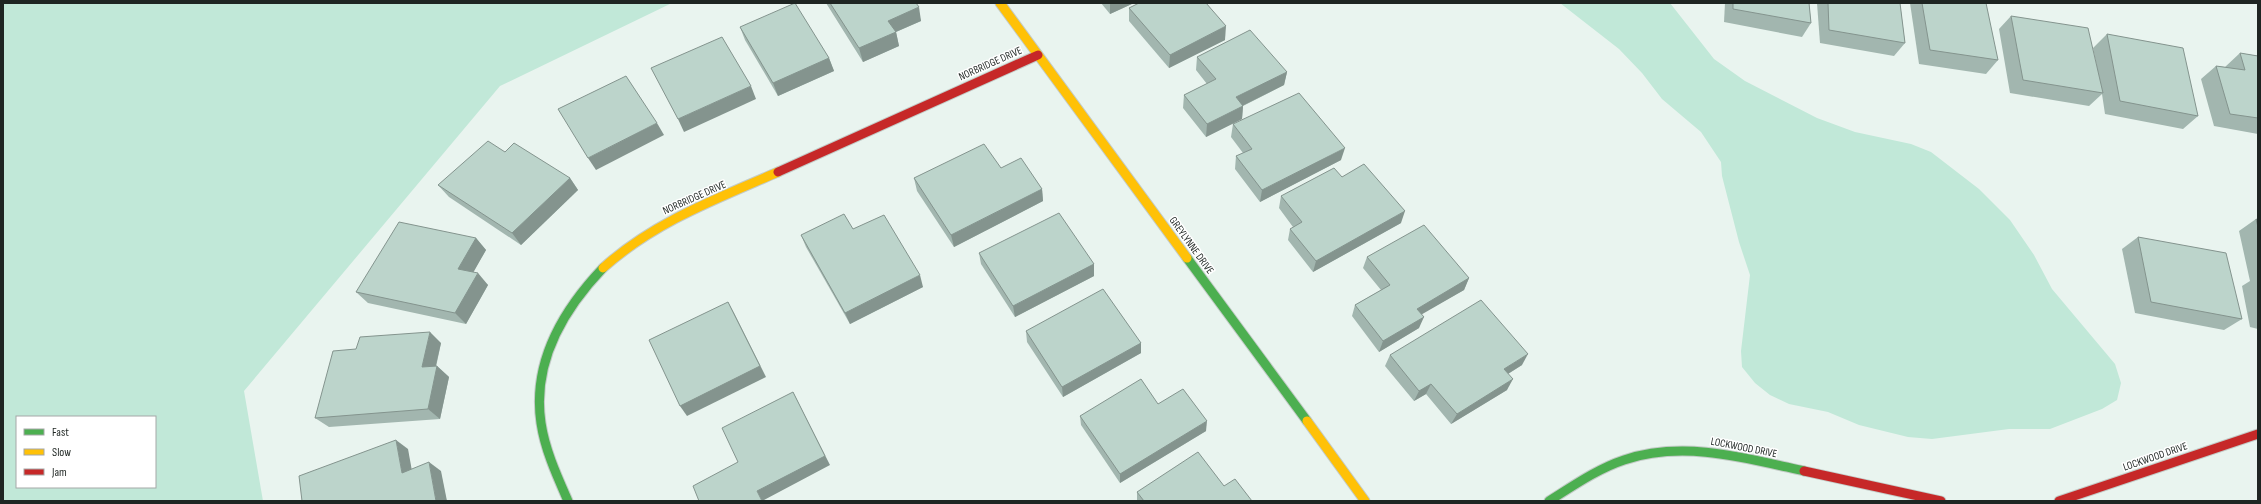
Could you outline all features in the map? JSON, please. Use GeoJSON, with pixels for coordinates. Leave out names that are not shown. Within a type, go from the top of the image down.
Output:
{"type":"FeatureCollection","features":[{"type":"Feature","properties":{"kind":"street","name":"GREYLYNNE DRIVE"},"geometry":{"type":"LineString","coordinates":[[1000,3],[1365,501]]}},
{"type":"Feature","properties":{"kind":"street","name":"NORBRIDGE DRIVE"},"geometry":{"type":"LineString","coordinates":[[568,501],[545,441],[540,411],[541,380],[549,349],[562,320],[580,292],[602,267],[628,245],[666,222],[1038,55]]}},
{"type":"Feature","properties":{"kind":"street","name":"LOCKWOOD DRIVE"},"geometry":{"type":"LineString","coordinates":[[2059,501],[2258,434]]}},
{"type":"Feature","properties":{"kind":"street","name":"LOCKWOOD DRIVE"},"geometry":{"type":"LineString","coordinates":[[1549,501],[1590,476],[1622,461],[1658,452],[1695,451],[1735,456],[1942,501]]}},
{"type":"Feature","properties":{"kind":"green space"},"geometry":{"type":"Polygon","coordinates":[[[3,3],[672,3],[500,86],[244,391],[263,501],[3,501],[3,3]]]}},
{"type":"Feature","properties":{"kind":"green space"},"geometry":{"type":"Polygon","coordinates":[[[1560,3],[1670,3],[1714,59],[1745,81],[1817,118],[1855,132],[1911,144],[1931,152],[1979,189],[2010,220],[2034,255],[2052,289],[2115,364],[2121,383],[2117,400],[2102,409],[2050,429],[2009,429],[1932,439],[1908,437],[1859,425],[1828,412],[1789,404],[1770,395],[1755,383],[1742,367],[1741,351],[1750,275],[1739,242],[1722,176],[1721,162],[1701,132],[1662,99],[1642,73],[1619,49],[1560,3]]]}},
{"type":"Feature","properties":{"kind":"building"},"geometry":{"type":"Polygon","coordinates":[[[795,3],[829,58],[773,83],[740,27],[795,3]]]}},
{"type":"Feature","properties":{"kind":"building"},"geometry":{"type":"Polygon","coordinates":[[[830,3],[916,3],[919,7],[888,21],[896,32],[859,48],[830,3]]]}},
{"type":"Feature","properties":{"kind":"building"},"geometry":{"type":"Polygon","coordinates":[[[1139,3],[1206,3],[1226,26],[1170,55],[1129,8],[1139,3]]]}},
{"type":"Feature","properties":{"kind":"building"},"geometry":{"type":"Polygon","coordinates":[[[1733,3],[1809,3],[1811,23],[1733,9],[1733,3]]]}},
{"type":"Feature","properties":{"kind":"building"},"geometry":{"type":"Polygon","coordinates":[[[1828,3],[1900,3],[1905,43],[1829,30],[1828,3]]]}},
{"type":"Feature","properties":{"kind":"building"},"geometry":{"type":"Polygon","coordinates":[[[1922,3],[1986,3],[1998,60],[1930,50],[1922,3]]]}},
{"type":"Feature","properties":{"kind":"building"},"geometry":{"type":"Polygon","coordinates":[[[2011,16],[2088,28],[2103,93],[2023,80],[2011,16]]]}},
{"type":"Feature","properties":{"kind":"building"},"geometry":{"type":"Polygon","coordinates":[[[1250,30],[1287,72],[1236,97],[1243,106],[1207,124],[1184,95],[1216,79],[1197,57],[1250,30]]]}},
{"type":"Feature","properties":{"kind":"building"},"geometry":{"type":"Polygon","coordinates":[[[2107,34],[2183,48],[2198,116],[2120,101],[2107,34]]]}},
{"type":"Feature","properties":{"kind":"building"},"geometry":{"type":"Polygon","coordinates":[[[722,37],[751,86],[678,119],[651,68],[722,37]]]}},
{"type":"Feature","properties":{"kind":"building"},"geometry":{"type":"Polygon","coordinates":[[[2240,53],[2258,56],[2258,118],[2230,114],[2216,66],[2245,70],[2240,53]]]}},
{"type":"Feature","properties":{"kind":"building"},"geometry":{"type":"Polygon","coordinates":[[[626,76],[657,123],[588,158],[558,109],[626,76]]]}},
{"type":"Feature","properties":{"kind":"building"},"geometry":{"type":"Polygon","coordinates":[[[1299,93],[1345,148],[1262,190],[1236,156],[1252,149],[1233,124],[1299,93]]]}},
{"type":"Feature","properties":{"kind":"building"},"geometry":{"type":"Polygon","coordinates":[[[488,141],[505,152],[514,143],[570,178],[512,233],[438,185],[488,141]]]}},
{"type":"Feature","properties":{"kind":"building"},"geometry":{"type":"Polygon","coordinates":[[[984,144],[1001,168],[1021,158],[1042,189],[951,235],[914,178],[984,144]]]}},
{"type":"Feature","properties":{"kind":"building"},"geometry":{"type":"Polygon","coordinates":[[[1364,164],[1405,211],[1316,261],[1290,229],[1302,222],[1281,196],[1334,168],[1342,177],[1364,164]]]}},
{"type":"Feature","properties":{"kind":"building"},"geometry":{"type":"Polygon","coordinates":[[[1059,213],[1094,264],[1013,306],[979,253],[1059,213]]]}},
{"type":"Feature","properties":{"kind":"building"},"geometry":{"type":"Polygon","coordinates":[[[844,214],[853,229],[884,215],[920,275],[845,313],[801,235],[844,214]]]}},
{"type":"Feature","properties":{"kind":"building"},"geometry":{"type":"Polygon","coordinates":[[[399,222],[476,238],[458,269],[478,273],[455,313],[356,292],[399,222]]]}},
{"type":"Feature","properties":{"kind":"building"},"geometry":{"type":"Polygon","coordinates":[[[1424,225],[1469,278],[1417,309],[1424,317],[1383,341],[1355,305],[1390,285],[1367,257],[1424,225]]]}},
{"type":"Feature","properties":{"kind":"building"},"geometry":{"type":"Polygon","coordinates":[[[2138,237],[2226,253],[2242,319],[2151,302],[2138,237]]]}},
{"type":"Feature","properties":{"kind":"building"},"geometry":{"type":"Polygon","coordinates":[[[1103,289],[1141,343],[1062,387],[1026,331],[1103,289]]]}},
{"type":"Feature","properties":{"kind":"building"},"geometry":{"type":"Polygon","coordinates":[[[1481,300],[1528,354],[1504,369],[1513,379],[1457,414],[1431,384],[1419,391],[1390,355],[1481,300]]]}},
{"type":"Feature","properties":{"kind":"building"},"geometry":{"type":"Polygon","coordinates":[[[728,302],[760,366],[680,406],[649,340],[728,302]]]}},
{"type":"Feature","properties":{"kind":"building"},"geometry":{"type":"Polygon","coordinates":[[[430,332],[422,367],[437,366],[428,409],[315,418],[333,351],[356,349],[360,337],[430,332]]]}},
{"type":"Feature","properties":{"kind":"building"},"geometry":{"type":"Polygon","coordinates":[[[1141,379],[1158,404],[1183,389],[1207,421],[1120,474],[1080,416],[1141,379]]]}},
{"type":"Feature","properties":{"kind":"building"},"geometry":{"type":"Polygon","coordinates":[[[793,392],[825,456],[757,491],[762,501],[699,501],[693,486],[738,462],[722,428],[793,392]]]}},
{"type":"Feature","properties":{"kind":"building"},"geometry":{"type":"Polygon","coordinates":[[[396,440],[402,473],[429,462],[436,501],[302,501],[299,476],[396,440]]]}},
{"type":"Feature","properties":{"kind":"building"},"geometry":{"type":"Polygon","coordinates":[[[1198,452],[1224,486],[1235,479],[1252,501],[1144,501],[1137,492],[1198,452]]]}},
{"type":"Feature","properties":{"kind":"traffic: fast"},"geometry":{"type":"LineString","coordinates":[[1187,258],[1307,421]]}},
{"type":"Feature","properties":{"kind":"traffic: fast"},"geometry":{"type":"LineString","coordinates":[[568,501],[552,463],[543,433],[539,401],[541,380],[553,338],[563,319],[588,284],[603,268]]}},
{"type":"Feature","properties":{"kind":"traffic: fast"},"geometry":{"type":"LineString","coordinates":[[1549,501],[1585,479],[1614,464],[1646,454],[1668,451],[1714,453],[1804,471]]}},
{"type":"Feature","properties":{"kind":"traffic: slow"},"geometry":{"type":"LineString","coordinates":[[1000,3],[1187,258]]}},
{"type":"Feature","properties":{"kind":"traffic: slow"},"geometry":{"type":"LineString","coordinates":[[603,268],[622,251],[663,224],[686,212],[778,172]]}},
{"type":"Feature","properties":{"kind":"traffic: slow"},"geometry":{"type":"LineString","coordinates":[[1307,421],[1365,501]]}},
{"type":"Feature","properties":{"kind":"traffic: jam"},"geometry":{"type":"LineString","coordinates":[[778,172],[1038,55]]}},
{"type":"Feature","properties":{"kind":"traffic: jam"},"geometry":{"type":"LineString","coordinates":[[2059,501],[2258,434]]}},
{"type":"Feature","properties":{"kind":"traffic: jam"},"geometry":{"type":"LineString","coordinates":[[1804,471],[1941,501]]}}]}
